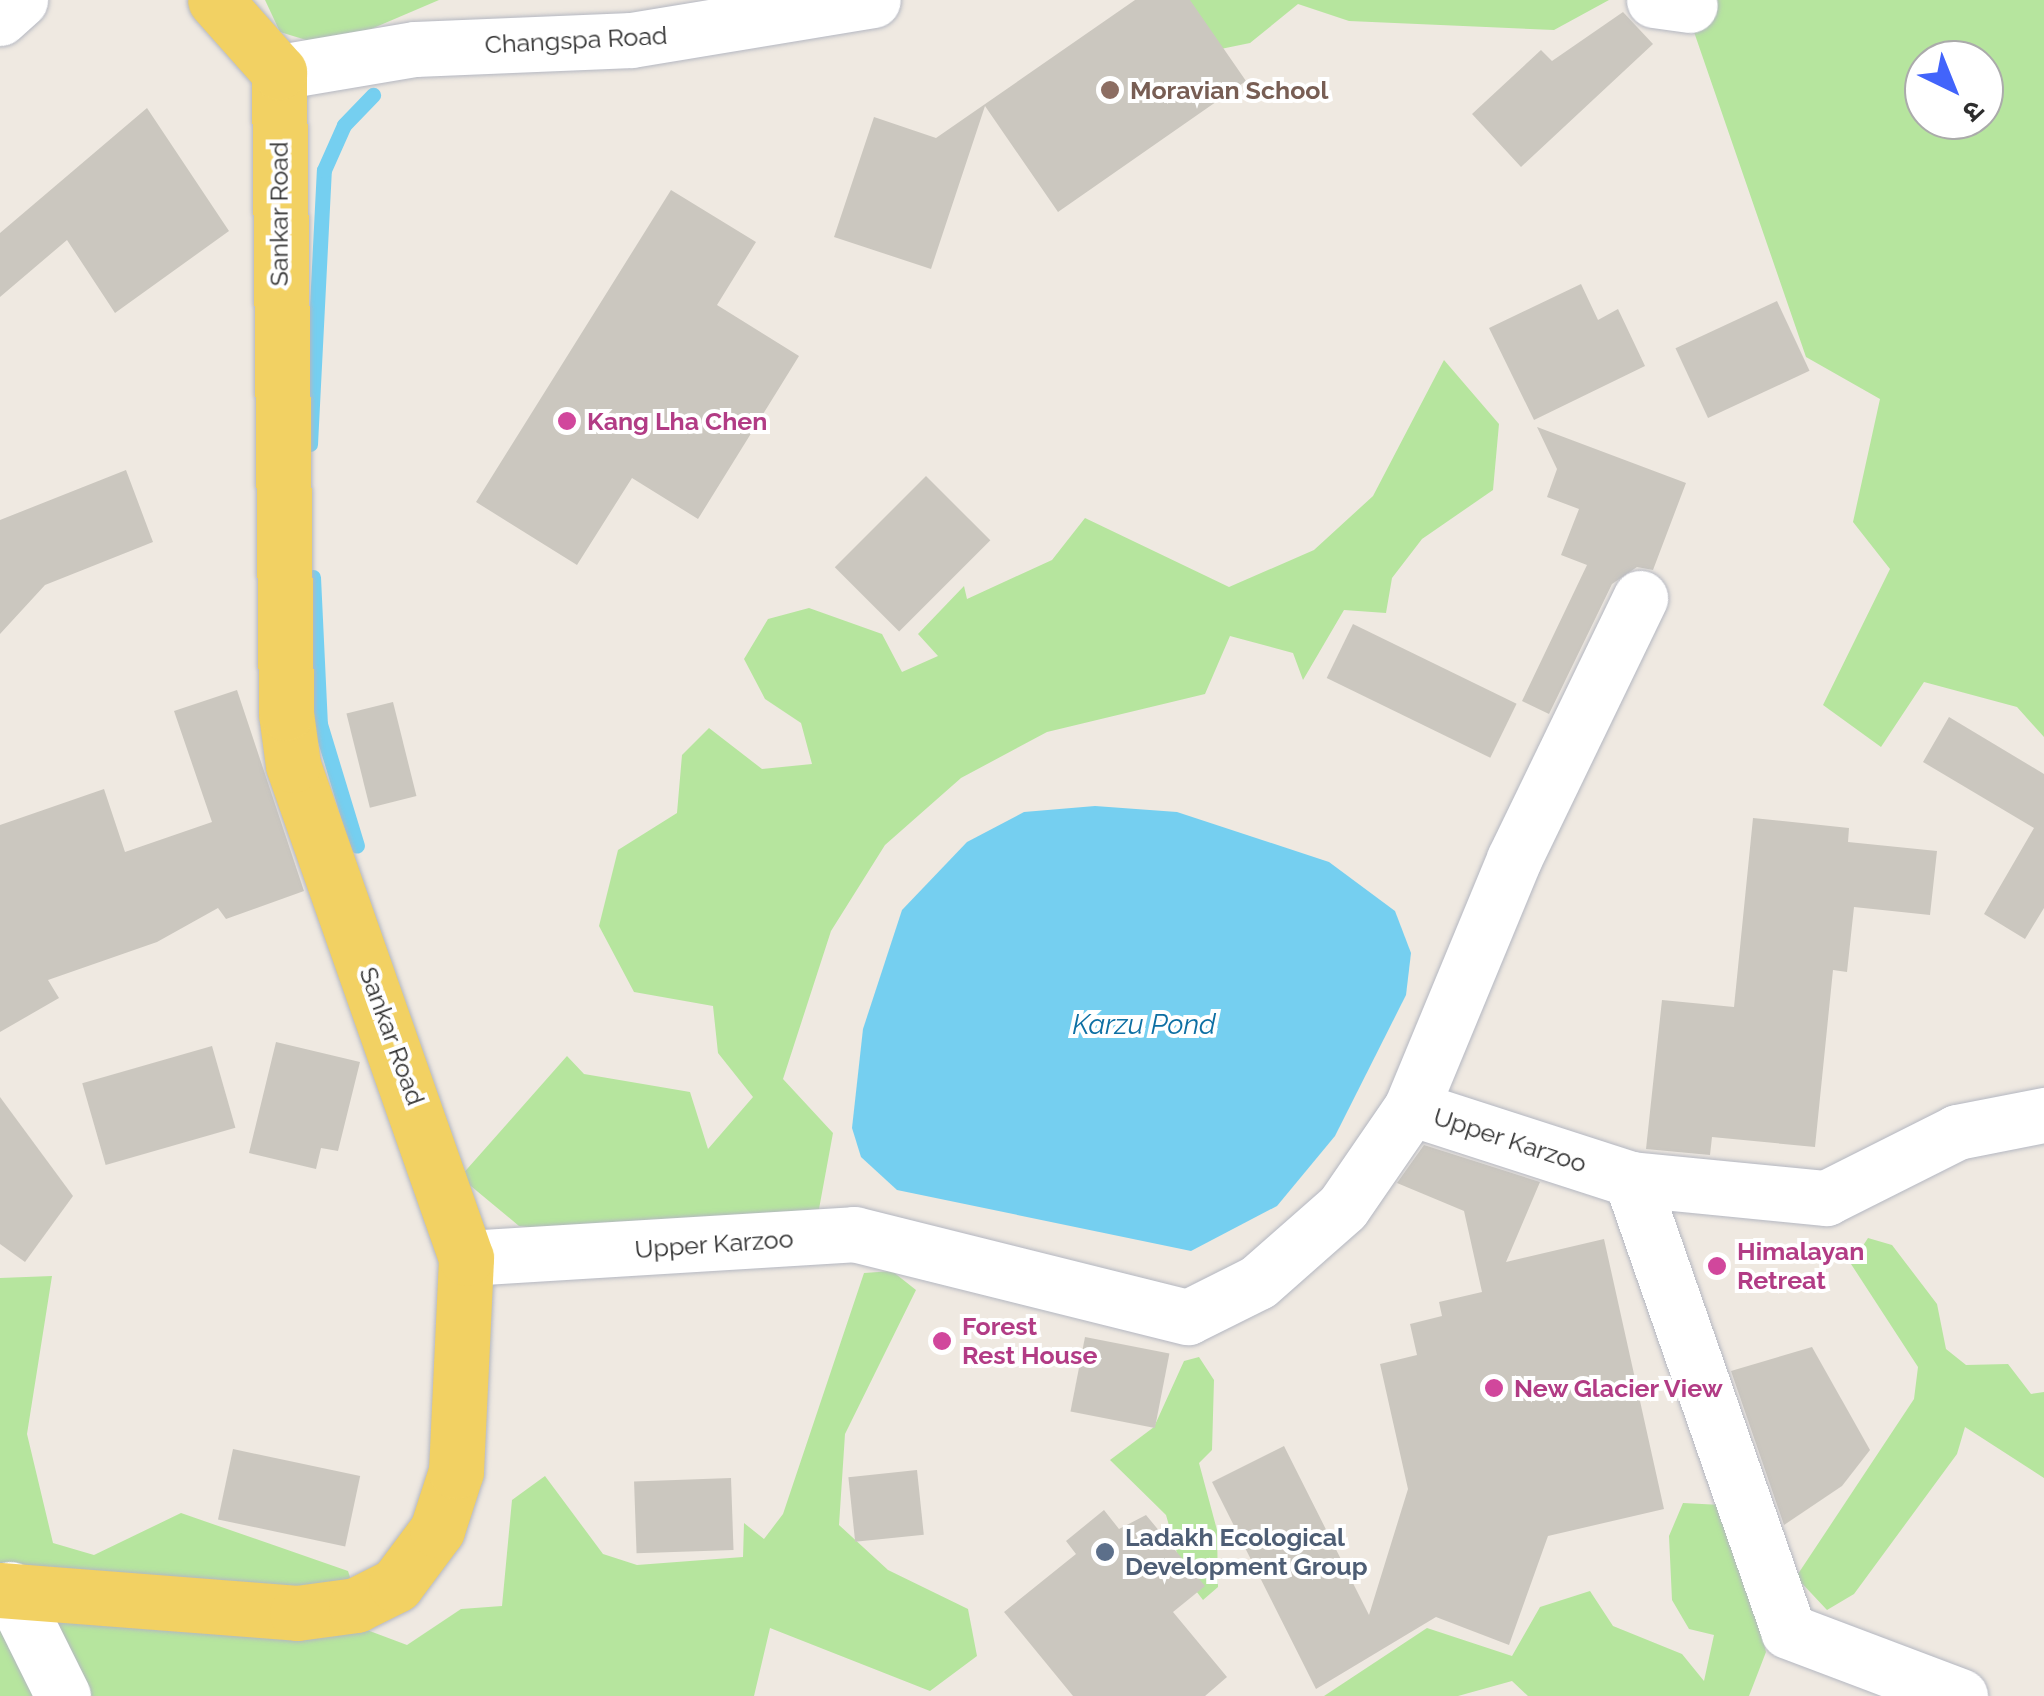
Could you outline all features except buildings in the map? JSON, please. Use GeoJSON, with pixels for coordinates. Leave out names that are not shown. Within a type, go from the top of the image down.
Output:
{"type":"FeatureCollection","features":[{"type":"Feature","properties":{"kind":"main road"},"geometry":{"type":"LineString","coordinates":[[215,0],[279,72]]}},
{"type":"Feature","properties":{"kind":"main road","name":"Sankar Road"},"geometry":{"type":"LineString","coordinates":[[5,1589],[297,1613],[356,1604],[396,1585],[438,1530],[456,1470],[466,1258],[294,766],[278,548],[279,72]]}},
{"type":"Feature","properties":{"kind":"street"},"geometry":{"type":"LineString","coordinates":[[0,18],[20,0]]}},
{"type":"Feature","properties":{"kind":"street","name":"Changspa Road"},"geometry":{"type":"LineString","coordinates":[[279,72],[414,49],[632,40],[872,0]]}},
{"type":"Feature","properties":{"kind":"street"},"geometry":{"type":"LineString","coordinates":[[1411,1108],[1514,860],[1640,598]]}},
{"type":"Feature","properties":{"kind":"street","name":"Upper Karzoo"},"geometry":{"type":"LineString","coordinates":[[466,1258],[854,1234],[1188,1317],[1258,1282],[1343,1207],[1411,1108],[1631,1178],[1826,1198],[1958,1132],[2044,1115]]}},
{"type":"Feature","properties":{"kind":"street"},"geometry":{"type":"LineString","coordinates":[[1631,1178],[1788,1631],[1960,1696]]}},
{"type":"Feature","properties":{"kind":"street"},"geometry":{"type":"LineString","coordinates":[[5,1589],[63,1696]]}},
{"type":"Feature","properties":{"kind":"green space"},"geometry":{"type":"Polygon","coordinates":[[[265,0],[439,0],[329,47],[280,32],[265,0]]]}},
{"type":"Feature","properties":{"kind":"green space"},"geometry":{"type":"Polygon","coordinates":[[[1183,0],[1609,0],[1554,30],[1349,21],[1298,4],[1250,43],[1211,51],[1183,0]]]}},
{"type":"Feature","properties":{"kind":"green space"},"geometry":{"type":"Polygon","coordinates":[[[1683,0],[2044,0],[2044,737],[2017,707],[1924,682],[1881,747],[1823,705],[1890,569],[1853,522],[1880,399],[1806,357],[1683,0]]]}},
{"type":"Feature","properties":{"kind":"green space"},"geometry":{"type":"Polygon","coordinates":[[[1444,360],[1499,424],[1493,490],[1422,539],[1392,578],[1386,613],[1344,610],[1303,680],[1293,653],[1230,636],[1205,694],[1047,732],[961,778],[885,845],[831,931],[783,1079],[833,1133],[819,1209],[581,1233],[519,1226],[460,1177],[567,1056],[584,1074],[690,1092],[708,1149],[753,1097],[718,1053],[713,1006],[634,992],[599,926],[618,850],[677,813],[682,755],[709,728],[762,769],[812,764],[801,723],[765,699],[744,659],[768,619],[809,608],[882,634],[902,672],[938,656],[918,634],[964,586],[967,599],[1052,560],[1085,518],[1229,587],[1314,550],[1373,496],[1444,360]]]}},
{"type":"Feature","properties":{"kind":"green space"},"geometry":{"type":"Polygon","coordinates":[[[1868,1238],[1892,1245],[1937,1304],[1946,1349],[1966,1365],[2008,1364],[2031,1394],[2044,1392],[2044,1478],[1965,1427],[1957,1454],[1854,1594],[1827,1610],[1796,1577],[1914,1399],[1918,1367],[1851,1264],[1868,1238]]]}},
{"type":"Feature","properties":{"kind":"green space"},"geometry":{"type":"Polygon","coordinates":[[[892,1271],[916,1290],[845,1434],[839,1525],[888,1570],[968,1609],[977,1656],[930,1691],[770,1628],[754,1696],[0,1696],[0,1278],[52,1276],[27,1434],[53,1543],[94,1555],[181,1513],[348,1571],[367,1630],[407,1645],[461,1609],[502,1606],[512,1500],[545,1476],[603,1554],[637,1565],[743,1557],[744,1523],[764,1539],[783,1514],[864,1273],[892,1271]]]}},
{"type":"Feature","properties":{"kind":"green space"},"geometry":{"type":"Polygon","coordinates":[[[1199,1357],[1214,1380],[1212,1450],[1199,1463],[1217,1530],[1218,1587],[1203,1600],[1183,1574],[1166,1515],[1110,1460],[1154,1427],[1184,1361],[1199,1357]]]}},
{"type":"Feature","properties":{"kind":"green space"},"geometry":{"type":"Polygon","coordinates":[[[1683,1503],[1721,1505],[1737,1536],[1766,1652],[1749,1696],[1528,1696],[1512,1681],[1458,1696],[1324,1696],[1427,1628],[1512,1656],[1540,1607],[1590,1591],[1613,1626],[1682,1654],[1704,1681],[1714,1635],[1689,1629],[1672,1600],[1669,1536],[1683,1503]]]}},
{"type":"Feature","properties":{"kind":"water","name":"Karzu Pond"},"geometry":{"type":"Polygon","coordinates":[[[1095,806],[1177,812],[1329,862],[1395,911],[1411,953],[1406,995],[1335,1136],[1277,1206],[1191,1251],[897,1190],[861,1157],[852,1128],[863,1029],[902,910],[967,842],[1024,812],[1095,806]]]}},
{"type":"Feature","properties":{"kind":"waterway"},"geometry":{"type":"LineString","coordinates":[[310,444],[324,170],[344,125],[373,95]]}},
{"type":"Feature","properties":{"kind":"waterway"},"geometry":{"type":"LineString","coordinates":[[313,577],[320,724],[357,846]]}},
{"type":"Feature","properties":{"kind":"place","name":"Moravian School"},"geometry":{"type":"Point","coordinates":[1110,90]}},
{"type":"Feature","properties":{"kind":"place","name":"Kang Lha Chen"},"geometry":{"type":"Point","coordinates":[567,421]}},
{"type":"Feature","properties":{"kind":"place","name":"Himalayan Retreat"},"geometry":{"type":"Point","coordinates":[1717,1266]}},
{"type":"Feature","properties":{"kind":"place","name":"Forest Rest House"},"geometry":{"type":"Point","coordinates":[942,1341]}},
{"type":"Feature","properties":{"kind":"place","name":"New Glacier View"},"geometry":{"type":"Point","coordinates":[1494,1388]}},
{"type":"Feature","properties":{"kind":"place","name":"Ladakh Ecological Development Group"},"geometry":{"type":"Point","coordinates":[1105,1552]}}]}
